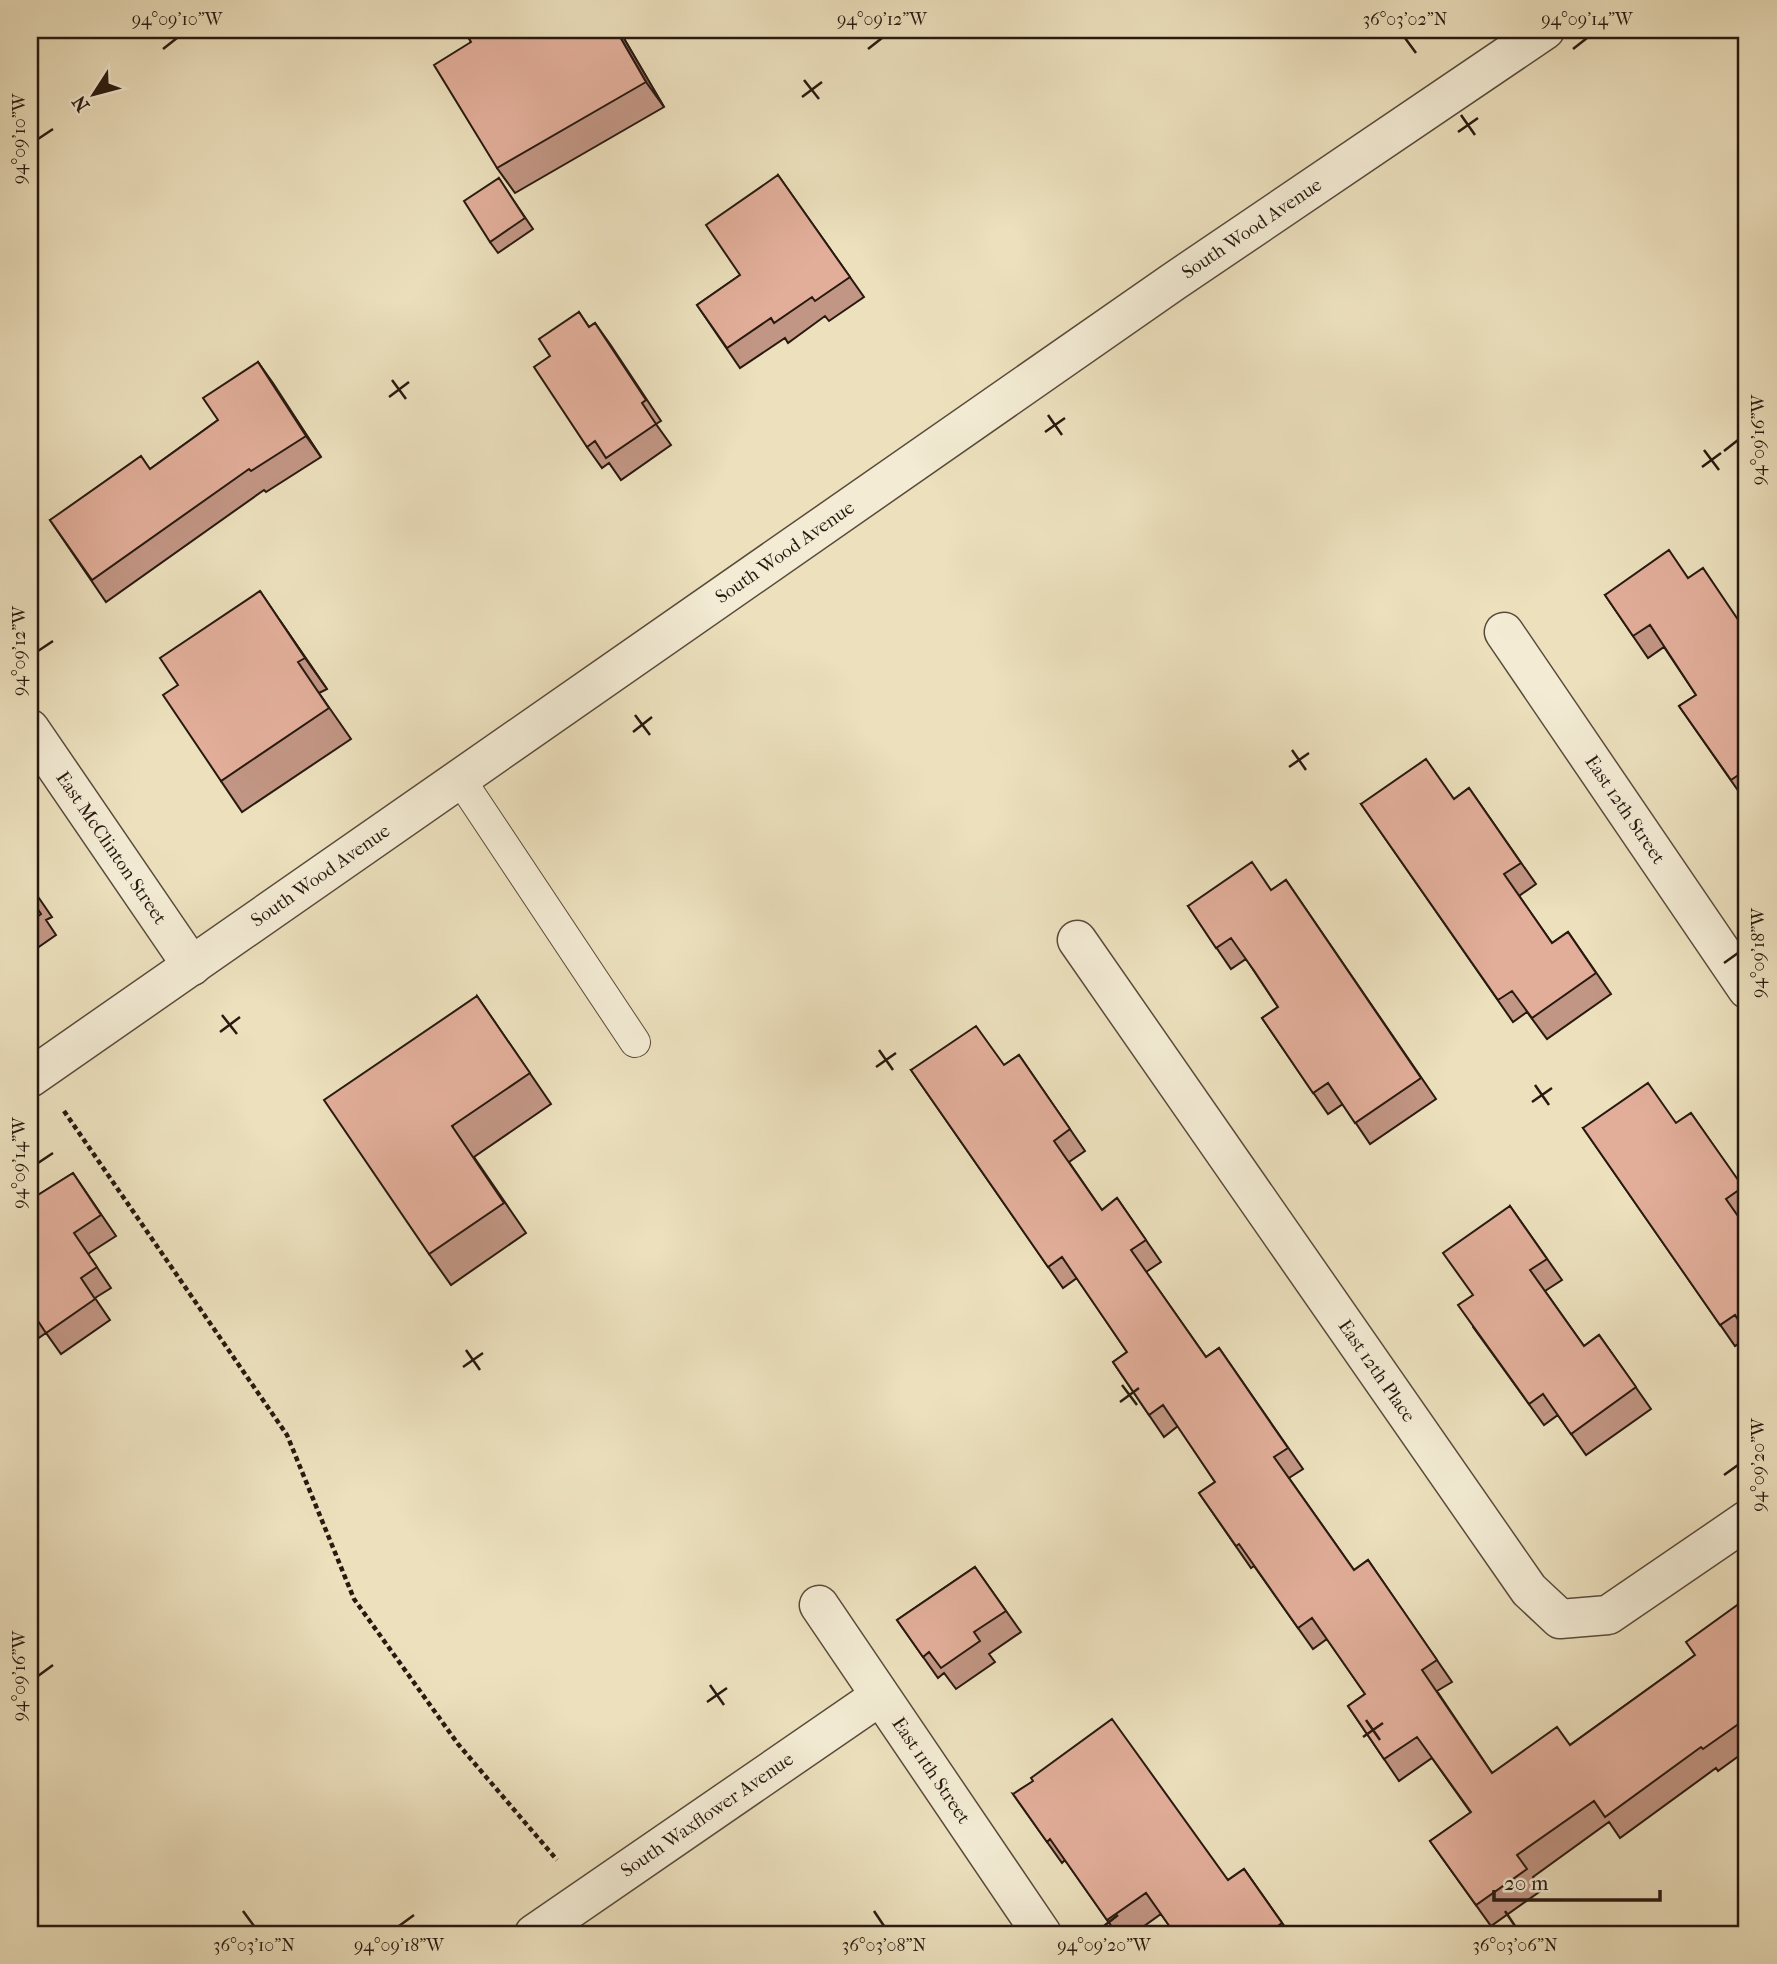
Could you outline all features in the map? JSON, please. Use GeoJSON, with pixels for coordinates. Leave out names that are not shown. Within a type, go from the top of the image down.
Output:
{"type":"FeatureCollection","features":[{"type":"Feature","properties":{"kind":"street","name":"South Wood Avenue"},"geometry":{"type":"LineString","coordinates":[[33,1076],[1173,282],[1545,30]]}},
{"type":"Feature","properties":{"kind":"street","name":"East 12th Street"},"geometry":{"type":"LineString","coordinates":[[1504,632],[1747,989]]}},
{"type":"Feature","properties":{"kind":"street","name":"East McClinton Street"},"geometry":{"type":"LineString","coordinates":[[30,729],[192,966]]}},
{"type":"Feature","properties":{"kind":"street","name":"East 12th Place"},"geometry":{"type":"LineString","coordinates":[[1077,940],[1529,1590],[1560,1619],[1608,1615],[1747,1520]]}},
{"type":"Feature","properties":{"kind":"street","name":"East 11th Street"},"geometry":{"type":"LineString","coordinates":[[819,1605],[1042,1934]]}},
{"type":"Feature","properties":{"kind":"street","name":"South Waxflower Avenue"},"geometry":{"type":"LineString","coordinates":[[534,1934],[880,1696]]}},
{"type":"Feature","properties":{"kind":"lane"},"geometry":{"type":"LineString","coordinates":[[460,779],[635,1042]]}},
{"type":"Feature","properties":{"kind":"path"},"geometry":{"type":"LineString","coordinates":[[33,1076],[287,1435],[354,1599],[458,1744],[588,1897]]}},
{"type":"Feature","properties":{"kind":"building"},"geometry":{"type":"Polygon","coordinates":[[[464,30],[616,30],[646,82],[497,168],[434,65],[471,42],[464,30]]]}},
{"type":"Feature","properties":{"kind":"building"},"geometry":{"type":"Polygon","coordinates":[[[778,175],[850,277],[815,301],[812,297],[774,323],[771,318],[727,348],[697,305],[740,275],[706,225],[778,175]]]}},
{"type":"Feature","properties":{"kind":"building"},"geometry":{"type":"Polygon","coordinates":[[[499,178],[525,218],[490,242],[464,201],[499,178]]]}},
{"type":"Feature","properties":{"kind":"building"},"geometry":{"type":"Polygon","coordinates":[[[579,312],[589,327],[595,323],[646,400],[642,403],[656,424],[606,458],[595,441],[587,447],[534,367],[550,356],[539,339],[579,312]]]}},
{"type":"Feature","properties":{"kind":"building"},"geometry":{"type":"Polygon","coordinates":[[[258,362],[306,436],[251,471],[249,469],[92,580],[50,520],[141,456],[150,469],[218,420],[203,398],[258,362]]]}},
{"type":"Feature","properties":{"kind":"building"},"geometry":{"type":"Polygon","coordinates":[[[1669,550],[1688,578],[1703,568],[1747,633],[1747,772],[1746,770],[1731,780],[1679,706],[1696,695],[1650,625],[1633,636],[1605,595],[1669,550]]]}},
{"type":"Feature","properties":{"kind":"building"},"geometry":{"type":"Polygon","coordinates":[[[260,591],[305,658],[298,662],[329,708],[221,781],[163,695],[178,685],[160,658],[260,591]]]}},
{"type":"Feature","properties":{"kind":"building"},"geometry":{"type":"Polygon","coordinates":[[[1426,759],[1454,799],[1469,788],[1521,863],[1504,874],[1552,943],[1568,932],[1596,973],[1532,1018],[1512,991],[1498,1000],[1361,804],[1426,759]]]}},
{"type":"Feature","properties":{"kind":"building"},"geometry":{"type":"Polygon","coordinates":[[[1252,862],[1271,890],[1286,880],[1421,1078],[1355,1123],[1328,1083],[1313,1093],[1262,1018],[1278,1007],[1255,972],[1231,938],[1216,948],[1188,906],[1252,862]]]}},
{"type":"Feature","properties":{"kind":"building"},"geometry":{"type":"Polygon","coordinates":[[[30,885],[37,896],[31,899],[41,914],[30,922],[30,885]]]}},
{"type":"Feature","properties":{"kind":"building"},"geometry":{"type":"Polygon","coordinates":[[[477,996],[530,1073],[452,1126],[504,1203],[429,1254],[324,1100],[477,996]]]}},
{"type":"Feature","properties":{"kind":"building"},"geometry":{"type":"Polygon","coordinates":[[[976,1026],[1004,1065],[1019,1055],[1070,1129],[1054,1141],[1102,1210],[1117,1198],[1146,1240],[1131,1250],[1206,1357],[1219,1348],[1288,1448],[1274,1457],[1354,1570],[1368,1560],[1404,1612],[1437,1660],[1422,1670],[1492,1773],[1557,1727],[1570,1745],[1695,1655],[1686,1642],[1747,1598],[1747,1696],[1743,1699],[1747,1704],[1747,1718],[1703,1749],[1701,1747],[1605,1817],[1594,1801],[1517,1855],[1527,1869],[1476,1905],[1430,1841],[1471,1812],[1417,1737],[1384,1759],[1348,1706],[1365,1694],[1312,1618],[1298,1628],[1239,1544],[1236,1546],[1199,1493],[1215,1482],[1163,1405],[1149,1415],[1113,1362],[1127,1352],[1062,1257],[1048,1267],[911,1070],[976,1026]]]}},
{"type":"Feature","properties":{"kind":"building"},"geometry":{"type":"Polygon","coordinates":[[[1648,1083],[1676,1123],[1691,1113],[1743,1187],[1726,1199],[1747,1229],[1747,1334],[1735,1315],[1720,1325],[1583,1128],[1648,1083]]]}},
{"type":"Feature","properties":{"kind":"building"},"geometry":{"type":"Polygon","coordinates":[[[73,1173],[101,1215],[74,1233],[97,1267],[81,1278],[95,1299],[46,1333],[32,1312],[30,1313],[30,1200],[73,1173]]]}},
{"type":"Feature","properties":{"kind":"building"},"geometry":{"type":"Polygon","coordinates":[[[1510,1206],[1547,1259],[1530,1270],[1584,1346],[1599,1335],[1636,1387],[1571,1434],[1543,1394],[1529,1404],[1458,1305],[1473,1295],[1443,1253],[1510,1206]]]}},
{"type":"Feature","properties":{"kind":"building"},"geometry":{"type":"Polygon","coordinates":[[[975,1567],[1006,1611],[974,1632],[980,1641],[941,1668],[929,1652],[923,1657],[897,1620],[975,1567]]]}},
{"type":"Feature","properties":{"kind":"building"},"geometry":{"type":"Polygon","coordinates":[[[1112,1719],[1228,1880],[1244,1869],[1282,1923],[1267,1934],[1175,1934],[1146,1893],[1107,1920],[1050,1839],[1047,1842],[1013,1794],[1112,1719]]]}}]}
